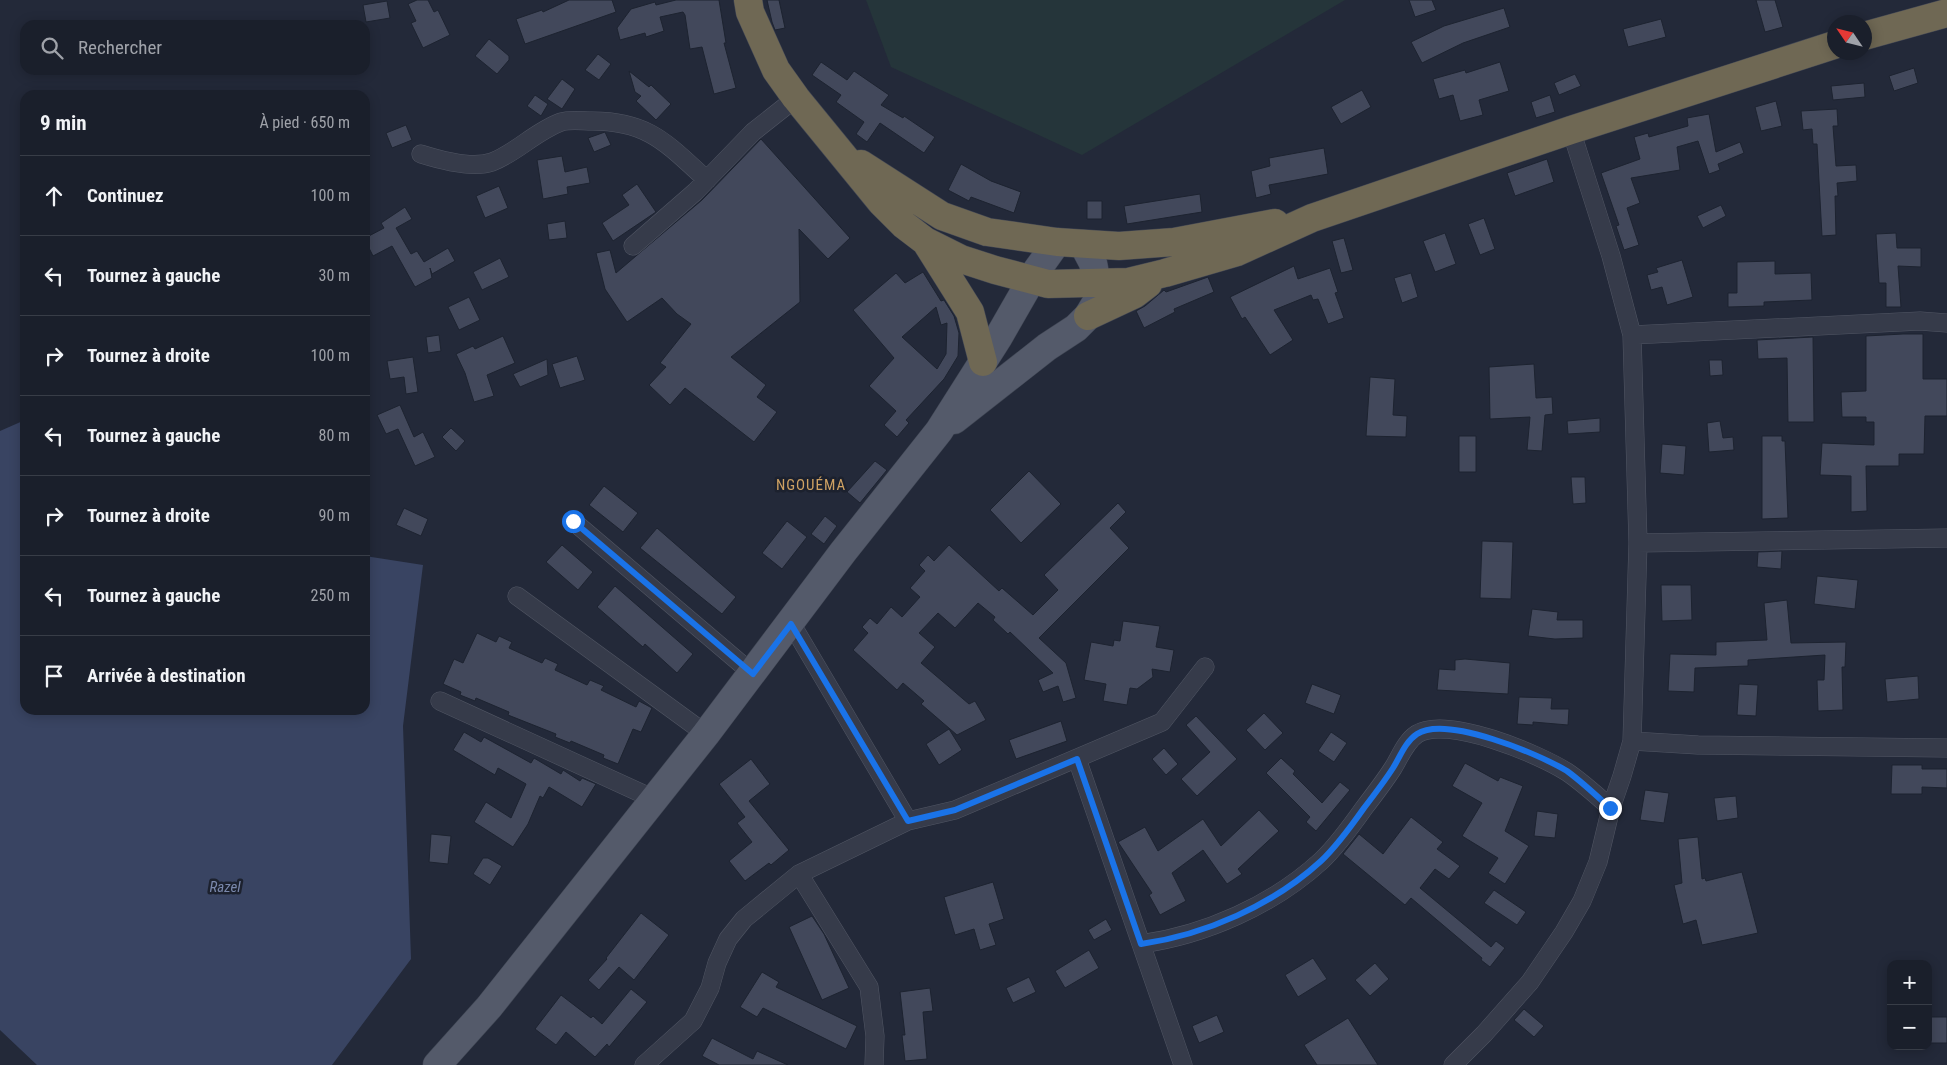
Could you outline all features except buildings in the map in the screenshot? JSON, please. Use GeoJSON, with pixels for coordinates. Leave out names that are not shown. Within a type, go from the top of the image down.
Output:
{"type":"FeatureCollection","features":[{"type":"Feature","properties":{"kind":"highway"},"geometry":{"type":"LineString","coordinates":[[748,0],[750,12],[776,70],[796,98],[881,202],[904,225],[925,241],[961,259],[1048,284],[1128,282],[1237,252],[1312,218],[1571,130],[1827,47]]}},
{"type":"Feature","properties":{"kind":"highway"},"geometry":{"type":"LineString","coordinates":[[1872,34],[1947,13]]}},
{"type":"Feature","properties":{"kind":"highway"},"geometry":{"type":"LineString","coordinates":[[839,149],[942,216],[987,232],[1070,243],[1119,246],[1174,242],[1277,222],[1312,218]]}},
{"type":"Feature","properties":{"kind":"highway"},"geometry":{"type":"LineString","coordinates":[[925,241],[970,312],[983,362]]}},
{"type":"Feature","properties":{"kind":"highway"},"geometry":{"type":"LineString","coordinates":[[1088,316],[1135,294],[1165,273]]}},
{"type":"Feature","properties":{"kind":"main road"},"geometry":{"type":"LineString","coordinates":[[437,1065],[488,1007],[753,674],[844,552],[939,431],[983,362],[1031,280],[1070,243],[1093,263],[1097,284],[1096,301],[1088,316],[1076,328],[1047,347],[939,431]]}},
{"type":"Feature","properties":{"kind":"street"},"geometry":{"type":"LineString","coordinates":[[633,246],[707,180],[753,132],[796,98]]}},
{"type":"Feature","properties":{"kind":"street"},"geometry":{"type":"LineString","coordinates":[[421,154],[449,163],[491,162],[542,130],[563,121],[606,121],[640,128],[663,140],[707,180]]}},
{"type":"Feature","properties":{"kind":"street"},"geometry":{"type":"LineString","coordinates":[[1452,1065],[1484,1034],[1530,982],[1564,932],[1582,901],[1598,862],[1610,808],[1632,741],[1638,543],[1632,335],[1611,256],[1571,130]]}},
{"type":"Feature","properties":{"kind":"street"},"geometry":{"type":"LineString","coordinates":[[1632,335],[1920,321],[1947,323]]}},
{"type":"Feature","properties":{"kind":"street"},"geometry":{"type":"LineString","coordinates":[[573,521],[753,674]]}},
{"type":"Feature","properties":{"kind":"street"},"geometry":{"type":"LineString","coordinates":[[1638,543],[1947,538]]}},
{"type":"Feature","properties":{"kind":"street"},"geometry":{"type":"LineString","coordinates":[[517,596],[706,734]]}},
{"type":"Feature","properties":{"kind":"street"},"geometry":{"type":"LineString","coordinates":[[791,624],[908,821]]}},
{"type":"Feature","properties":{"kind":"street"},"geometry":{"type":"LineString","coordinates":[[644,1065],[693,1021],[710,988],[717,963],[728,939],[739,925],[799,874],[908,821],[955,810],[1162,722],[1205,667]]}},
{"type":"Feature","properties":{"kind":"street"},"geometry":{"type":"LineString","coordinates":[[440,701],[654,799]]}},
{"type":"Feature","properties":{"kind":"street"},"geometry":{"type":"LineString","coordinates":[[1141,944],[1192,934],[1237,915],[1284,890],[1322,860],[1360,814],[1393,768],[1407,744],[1417,734],[1436,728],[1467,731],[1528,752],[1566,771],[1610,808]]}},
{"type":"Feature","properties":{"kind":"street"},"geometry":{"type":"LineString","coordinates":[[1632,741],[1698,745],[1947,748]]}},
{"type":"Feature","properties":{"kind":"street"},"geometry":{"type":"LineString","coordinates":[[1077,759],[1182,1065]]}},
{"type":"Feature","properties":{"kind":"street"},"geometry":{"type":"LineString","coordinates":[[799,874],[869,987],[875,1036],[874,1065]]}},
{"type":"Feature","properties":{"kind":"shaded area"},"geometry":{"type":"Polygon","coordinates":[[[866,0],[1345,0],[1082,155],[891,67],[866,0]]]}},
{"type":"Feature","properties":{"kind":"water","name":"Razel"},"geometry":{"type":"Polygon","coordinates":[[[20,422],[20,715],[370,715],[370,557],[423,565],[403,726],[411,959],[332,1065],[37,1065],[0,1030],[0,431],[20,422]]]}},
{"type":"Feature","properties":{"kind":"district","name":"NGOUÉMA"},"geometry":{"type":"Point","coordinates":[811,485]}},
{"type":"Feature","properties":{"kind":"route"},"geometry":{"type":"LineString","coordinates":[[573,521],[753,674],[791,624],[908,821],[955,810],[1077,759],[1141,944],[1192,934],[1237,915],[1284,890],[1322,860],[1360,814],[1393,768],[1407,744],[1417,734],[1436,728],[1467,731],[1528,752],[1566,771],[1610,808]]}}]}
